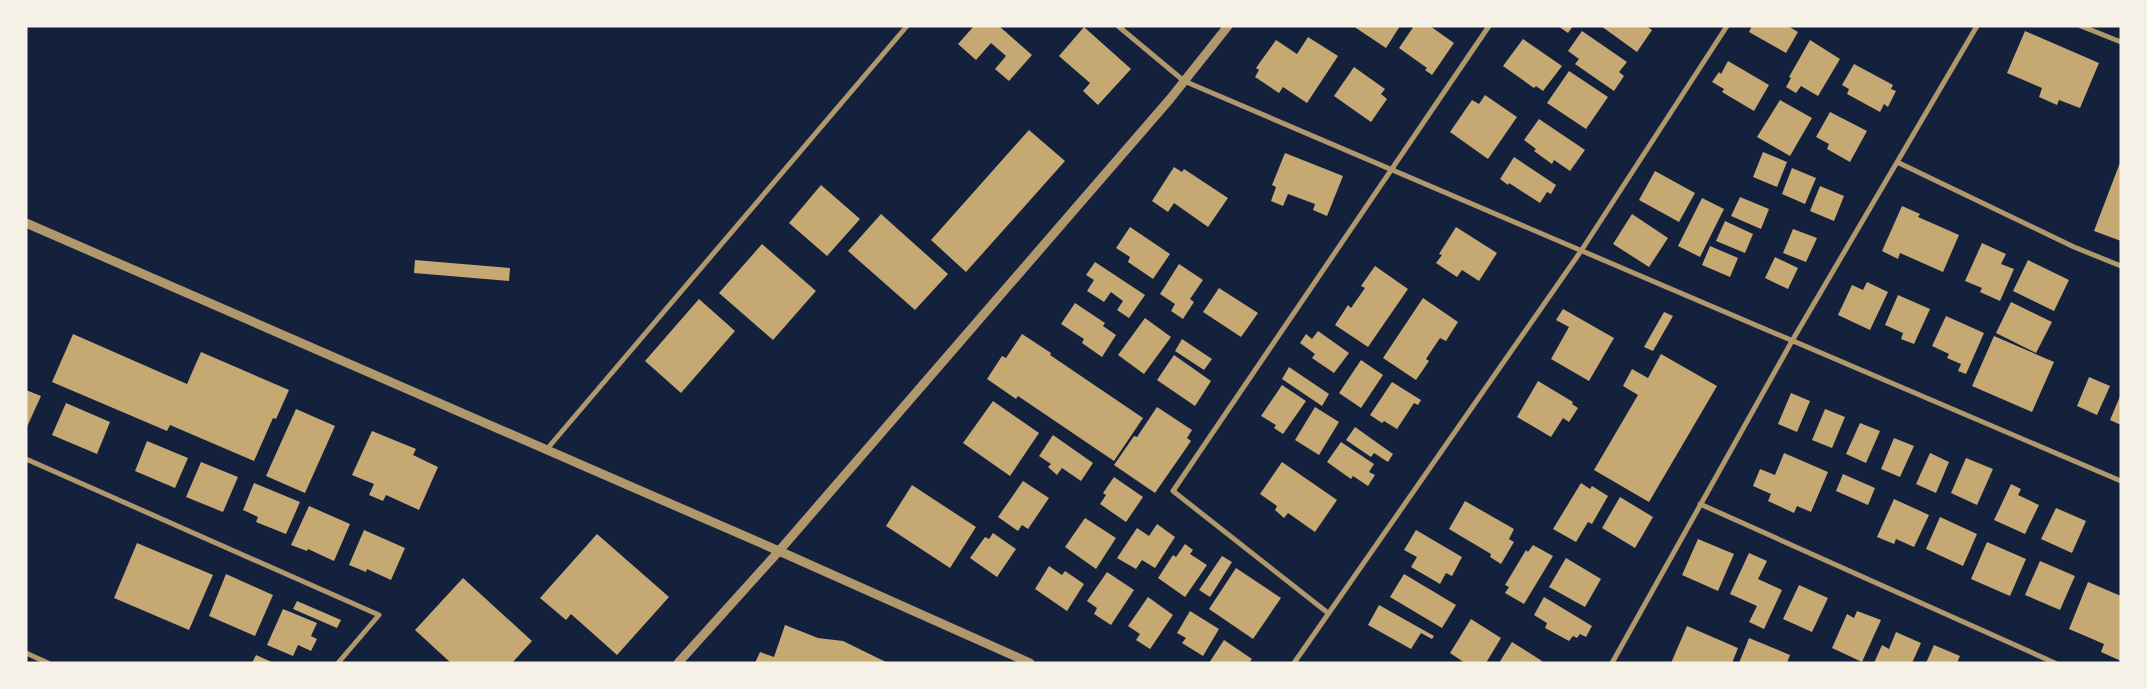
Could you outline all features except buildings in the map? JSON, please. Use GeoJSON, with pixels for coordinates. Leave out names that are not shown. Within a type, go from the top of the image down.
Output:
{"type":"FeatureCollection","features":[{"type":"Feature","properties":{"kind":"street"},"geometry":{"type":"LineString","coordinates":[[547,449],[907,26]]}},
{"type":"Feature","properties":{"kind":"street"},"geometry":{"type":"LineString","coordinates":[[1118,26],[1184,81],[2121,481]]}},
{"type":"Feature","properties":{"kind":"street"},"geometry":{"type":"LineString","coordinates":[[678,663],[779,551],[1184,81],[1228,26]]}},
{"type":"Feature","properties":{"kind":"street"},"geometry":{"type":"LineString","coordinates":[[1328,614],[1173,491],[1390,169],[1489,26]]}},
{"type":"Feature","properties":{"kind":"street"},"geometry":{"type":"LineString","coordinates":[[1294,663],[1582,251],[1727,26]]}},
{"type":"Feature","properties":{"kind":"street"},"geometry":{"type":"LineString","coordinates":[[1612,663],[1792,340],[1977,26]]}},
{"type":"Feature","properties":{"kind":"street"},"geometry":{"type":"LineString","coordinates":[[2081,26],[2121,42]]}},
{"type":"Feature","properties":{"kind":"street"},"geometry":{"type":"LineString","coordinates":[[1897,162],[2074,247],[2121,266]]}},
{"type":"Feature","properties":{"kind":"street"},"geometry":{"type":"LineString","coordinates":[[26,223],[547,449],[1030,663]]}},
{"type":"Feature","properties":{"kind":"street"},"geometry":{"type":"LineString","coordinates":[[26,459],[379,615],[338,663]]}},
{"type":"Feature","properties":{"kind":"street"},"geometry":{"type":"LineString","coordinates":[[1700,504],[2054,663]]}},
{"type":"Feature","properties":{"kind":"street"},"geometry":{"type":"LineString","coordinates":[[26,653],[48,663]]}}]}
